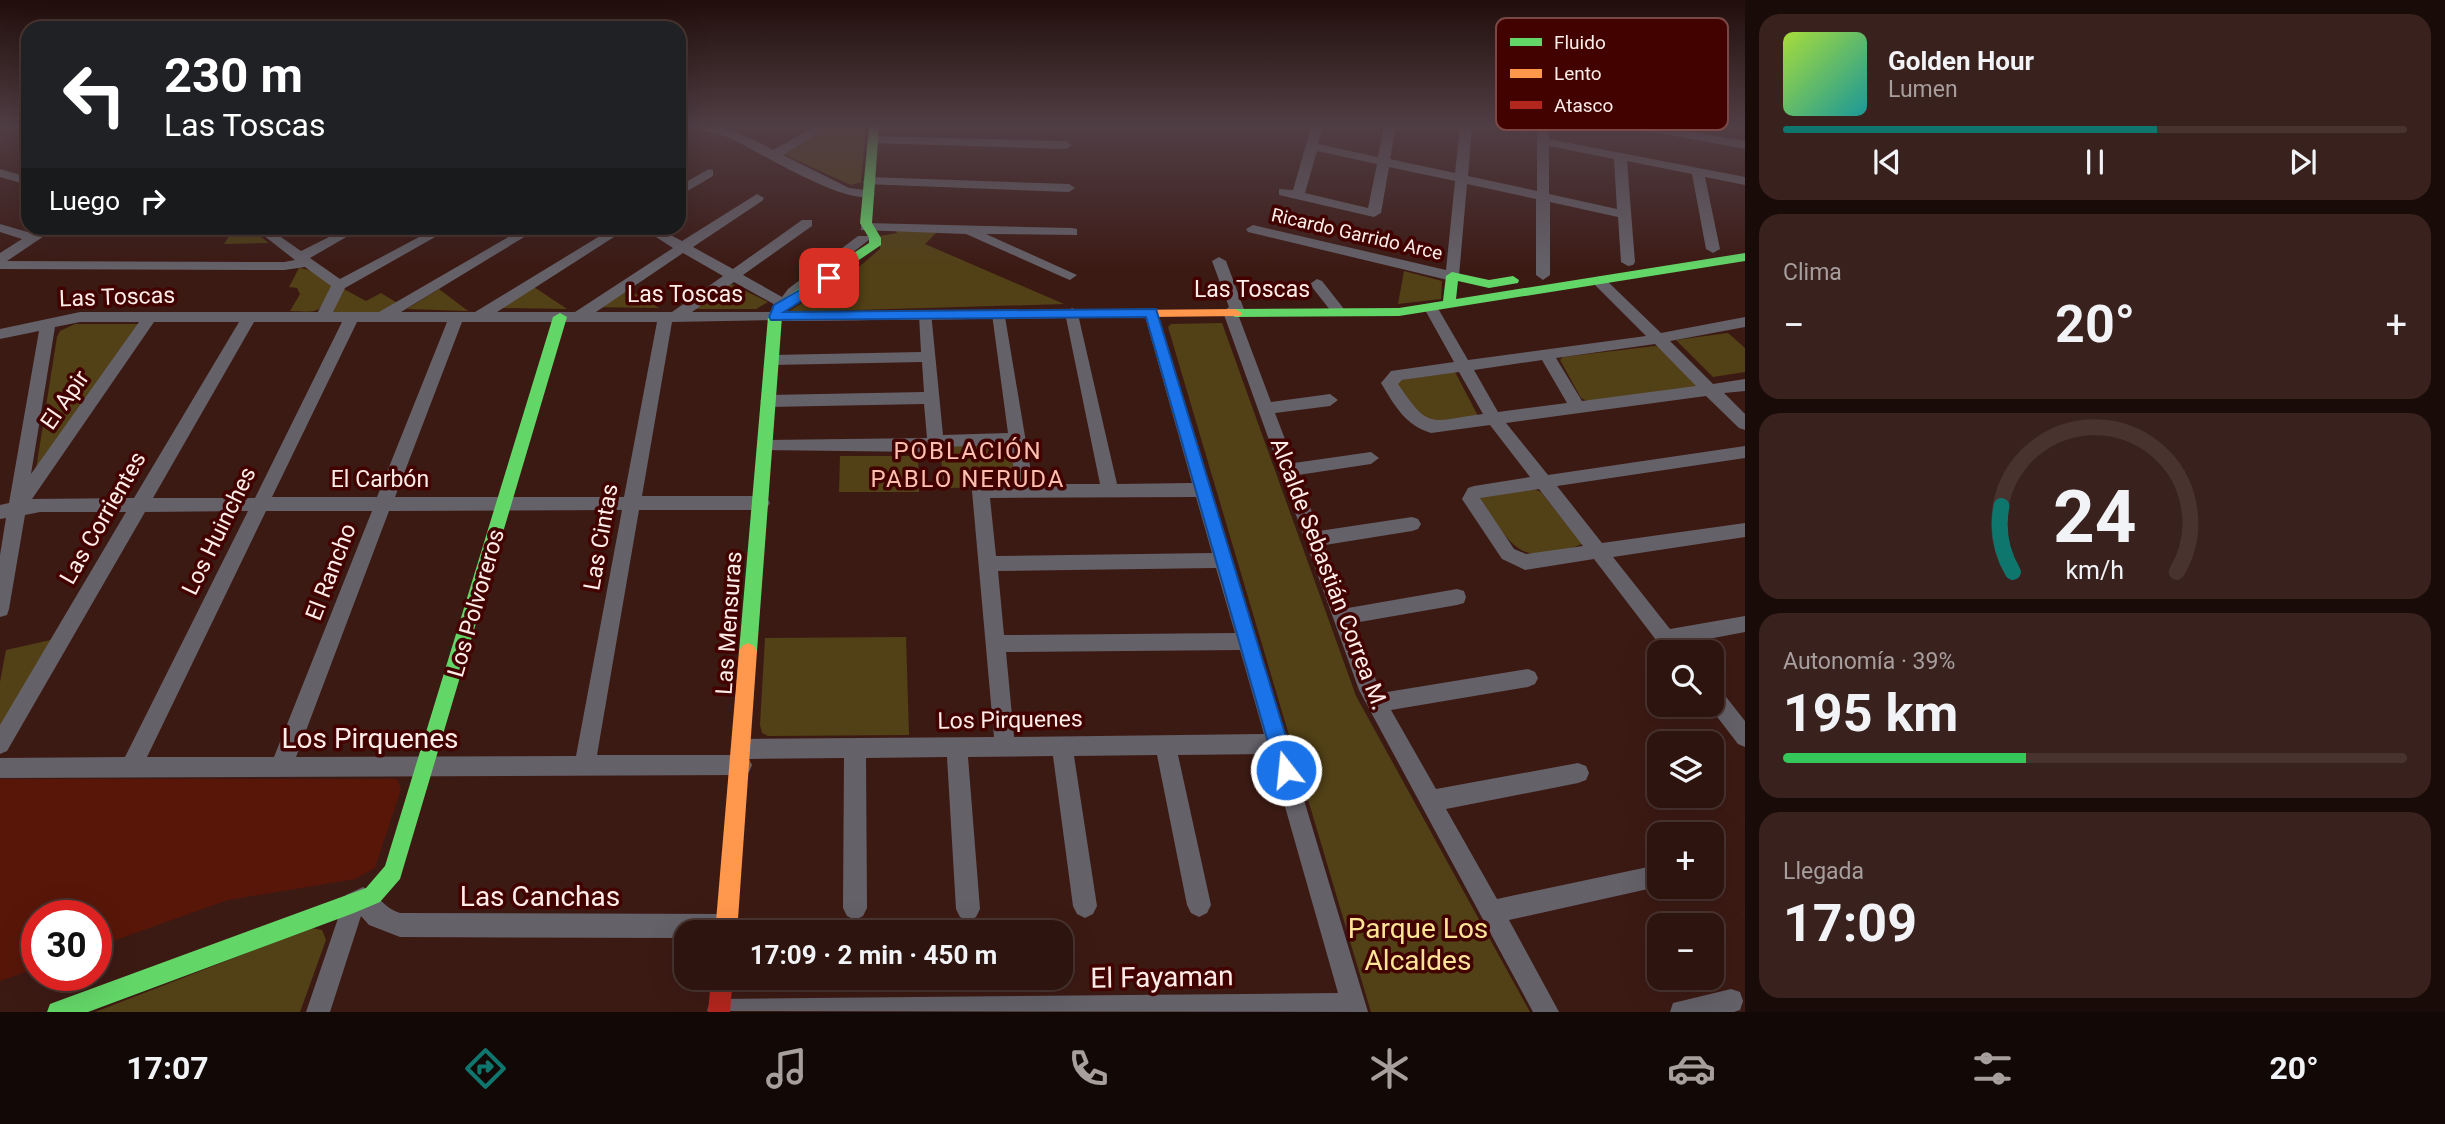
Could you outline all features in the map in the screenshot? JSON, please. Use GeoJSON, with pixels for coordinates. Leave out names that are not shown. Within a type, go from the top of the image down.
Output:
{"type":"FeatureCollection","features":[{"type":"Feature","properties":{"kind":"street"},"geometry":{"type":"LineString","coordinates":[[686,188],[707,174]]}},
{"type":"Feature","properties":{"kind":"street"},"geometry":{"type":"LineString","coordinates":[[811,174],[846,191],[869,188],[1069,188]]}},
{"type":"Feature","properties":{"kind":"street"},"geometry":{"type":"LineString","coordinates":[[865,233],[870,174]]}},
{"type":"Feature","properties":{"kind":"street"},"geometry":{"type":"LineString","coordinates":[[1298,195],[1304,174]]}},
{"type":"Feature","properties":{"kind":"street"},"geometry":{"type":"LineString","coordinates":[[1284,192],[1374,213],[1381,174]]}},
{"type":"Feature","properties":{"kind":"street"},"geometry":{"type":"LineString","coordinates":[[1439,174],[1624,214]]}},
{"type":"Feature","properties":{"kind":"street"},"geometry":{"type":"LineString","coordinates":[[1449,305],[1461,174]]}},
{"type":"Feature","properties":{"kind":"street"},"geometry":{"type":"LineString","coordinates":[[1543,174],[1544,275]]}},
{"type":"Feature","properties":{"kind":"street"},"geometry":{"type":"LineString","coordinates":[[1621,174],[1628,262]]}},
{"type":"Feature","properties":{"kind":"street"},"geometry":{"type":"LineString","coordinates":[[1698,174],[1713,249]]}},
{"type":"Feature","properties":{"kind":"street"},"geometry":{"type":"LineString","coordinates":[[1710,174],[1745,181]]}},
{"type":"Feature","properties":{"kind":"street"},"geometry":{"type":"LineString","coordinates":[[578,317],[757,198]]}},
{"type":"Feature","properties":{"kind":"street"},"geometry":{"type":"LineString","coordinates":[[670,317],[807,223]]}},
{"type":"Feature","properties":{"kind":"street"},"geometry":{"type":"LineString","coordinates":[[0,228],[21,235]]}},
{"type":"Feature","properties":{"kind":"street"},"geometry":{"type":"LineString","coordinates":[[865,233],[962,229],[1072,232]]}},
{"type":"Feature","properties":{"kind":"street"},"geometry":{"type":"LineString","coordinates":[[962,229],[1070,275]]}},
{"type":"Feature","properties":{"kind":"street","name":"Ricardo Garrido Arce"},"geometry":{"type":"LineString","coordinates":[[1253,229],[1452,276]]}},
{"type":"Feature","properties":{"kind":"street"},"geometry":{"type":"LineString","coordinates":[[1032,231],[1036,260]]}},
{"type":"Feature","properties":{"kind":"street"},"geometry":{"type":"LineString","coordinates":[[662,235],[733,275],[780,310],[874,247],[875,238],[865,233]]}},
{"type":"Feature","properties":{"kind":"street"},"geometry":{"type":"LineString","coordinates":[[22,235],[32,238]]}},
{"type":"Feature","properties":{"kind":"street"},"geometry":{"type":"LineString","coordinates":[[0,259],[37,235]]}},
{"type":"Feature","properties":{"kind":"street"},"geometry":{"type":"LineString","coordinates":[[273,235],[340,285]]}},
{"type":"Feature","properties":{"kind":"street"},"geometry":{"type":"LineString","coordinates":[[0,265],[284,266],[304,260],[345,235]]}},
{"type":"Feature","properties":{"kind":"street"},"geometry":{"type":"LineString","coordinates":[[323,317],[340,285],[432,235]]}},
{"type":"Feature","properties":{"kind":"street"},"geometry":{"type":"LineString","coordinates":[[382,317],[521,235]]}},
{"type":"Feature","properties":{"kind":"street"},"geometry":{"type":"LineString","coordinates":[[478,317],[611,235]]}},
{"type":"Feature","properties":{"kind":"street"},"geometry":{"type":"LineString","coordinates":[[1452,276],[1489,284],[1745,244]]}},
{"type":"Feature","properties":{"kind":"street","name":"Las Toscas"},"geometry":{"type":"LineString","coordinates":[[0,334],[80,317],[670,317],[780,310],[926,315],[1399,312],[1745,257]]}},
{"type":"Feature","properties":{"kind":"street","name":"Alcalde Sebastián Correa M."},"geometry":{"type":"LineString","coordinates":[[1219,261],[1266,408],[1341,617],[1376,704],[1547,1012]]}},
{"type":"Feature","properties":{"kind":"street"},"geometry":{"type":"LineString","coordinates":[[1599,281],[1745,425]]}},
{"type":"Feature","properties":{"kind":"street"},"geometry":{"type":"LineString","coordinates":[[1317,284],[1339,312]]}},
{"type":"Feature","properties":{"kind":"street"},"geometry":{"type":"LineString","coordinates":[[1431,308],[1494,419],[1668,640]]}},
{"type":"Feature","properties":{"kind":"street","name":"Las Mensuras"},"geometry":{"type":"LineString","coordinates":[[727,920],[742,757],[768,401],[780,310]]}},
{"type":"Feature","properties":{"kind":"street"},"geometry":{"type":"LineString","coordinates":[[1072,313],[1111,490]]}},
{"type":"Feature","properties":{"kind":"street"},"geometry":{"type":"LineString","coordinates":[[1151,313],[1355,1008]]}},
{"type":"Feature","properties":{"kind":"street"},"geometry":{"type":"LineString","coordinates":[[999,314],[1025,491]]}},
{"type":"Feature","properties":{"kind":"street"},"geometry":{"type":"LineString","coordinates":[[926,315],[935,441]]}},
{"type":"Feature","properties":{"kind":"street","name":"El Apir"},"geometry":{"type":"LineString","coordinates":[[8,510],[150,317]]}},
{"type":"Feature","properties":{"kind":"street","name":"Las Corrientes"},"geometry":{"type":"LineString","coordinates":[[0,744],[249,317]]}},
{"type":"Feature","properties":{"kind":"street","name":"Los Huinches"},"geometry":{"type":"LineString","coordinates":[[131,768],[352,317]]}},
{"type":"Feature","properties":{"kind":"street","name":"El Rancho"},"geometry":{"type":"LineString","coordinates":[[282,767],[456,317]]}},
{"type":"Feature","properties":{"kind":"street","name":"Los Polvoreros"},"geometry":{"type":"LineString","coordinates":[[358,901],[383,887],[393,872],[428,766],[560,317]]}},
{"type":"Feature","properties":{"kind":"street","name":"Las Cintas"},"geometry":{"type":"LineString","coordinates":[[584,765],[632,503],[670,317]]}},
{"type":"Feature","properties":{"kind":"street"},"geometry":{"type":"LineString","coordinates":[[1745,322],[1546,355],[1397,375],[1389,380],[1389,386],[1411,416],[1422,424],[1436,426],[1745,384]]}},
{"type":"Feature","properties":{"kind":"street"},"geometry":{"type":"LineString","coordinates":[[0,609],[8,510],[48,323]]}},
{"type":"Feature","properties":{"kind":"street"},"geometry":{"type":"LineString","coordinates":[[1546,355],[1578,408]]}},
{"type":"Feature","properties":{"kind":"street"},"geometry":{"type":"LineString","coordinates":[[772,360],[929,357]]}},
{"type":"Feature","properties":{"kind":"street"},"geometry":{"type":"LineString","coordinates":[[768,401],[932,398]]}},
{"type":"Feature","properties":{"kind":"street"},"geometry":{"type":"LineString","coordinates":[[1266,408],[1330,400]]}},
{"type":"Feature","properties":{"kind":"street"},"geometry":{"type":"LineString","coordinates":[[765,446],[926,446],[935,441],[1017,439]]}},
{"type":"Feature","properties":{"kind":"street"},"geometry":{"type":"LineString","coordinates":[[1745,452],[1482,491],[1472,496],[1474,507],[1508,554],[1521,561],[1530,562],[1745,530]]}},
{"type":"Feature","properties":{"kind":"street"},"geometry":{"type":"LineString","coordinates":[[1288,470],[1371,458]]}},
{"type":"Feature","properties":{"kind":"street"},"geometry":{"type":"LineString","coordinates":[[1006,747],[981,491],[1203,489]]}},
{"type":"Feature","properties":{"kind":"street","name":"El Carbón"},"geometry":{"type":"LineString","coordinates":[[8,510],[139,505],[761,503]]}},
{"type":"Feature","properties":{"kind":"street"},"geometry":{"type":"LineString","coordinates":[[1313,540],[1412,524]]}},
{"type":"Feature","properties":{"kind":"street"},"geometry":{"type":"LineString","coordinates":[[988,564],[1224,560]]}},
{"type":"Feature","properties":{"kind":"street"},"geometry":{"type":"LineString","coordinates":[[1341,617],[1457,597]]}},
{"type":"Feature","properties":{"kind":"street"},"geometry":{"type":"LineString","coordinates":[[1689,640],[1745,624]]}},
{"type":"Feature","properties":{"kind":"street"},"geometry":{"type":"LineString","coordinates":[[996,644],[1248,641]]}},
{"type":"Feature","properties":{"kind":"street"},"geometry":{"type":"LineString","coordinates":[[1376,704],[1528,678]]}},
{"type":"Feature","properties":{"kind":"street"},"geometry":{"type":"LineString","coordinates":[[1724,709],[1742,730]]}},
{"type":"Feature","properties":{"kind":"street","name":"Los Pirquenes"},"geometry":{"type":"LineString","coordinates":[[0,768],[584,765],[855,748],[1279,744]]}},
{"type":"Feature","properties":{"kind":"street"},"geometry":{"type":"LineString","coordinates":[[1165,745],[1199,905]]}},
{"type":"Feature","properties":{"kind":"street"},"geometry":{"type":"LineString","coordinates":[[1062,746],[1085,906]]}},
{"type":"Feature","properties":{"kind":"street"},"geometry":{"type":"LineString","coordinates":[[957,747],[968,909]]}},
{"type":"Feature","properties":{"kind":"street"},"geometry":{"type":"LineString","coordinates":[[855,748],[855,908]]}},
{"type":"Feature","properties":{"kind":"street"},"geometry":{"type":"LineString","coordinates":[[1430,802],[1578,773]]}},
{"type":"Feature","properties":{"kind":"street"},"geometry":{"type":"LineString","coordinates":[[1492,912],[1647,878]]}},
{"type":"Feature","properties":{"kind":"street"},"geometry":{"type":"LineString","coordinates":[[58,1012],[358,901]]}},
{"type":"Feature","properties":{"kind":"street"},"geometry":{"type":"LineString","coordinates":[[318,1012],[358,901]]}},
{"type":"Feature","properties":{"kind":"street","name":"Las Canchas"},"geometry":{"type":"LineString","coordinates":[[358,901],[377,917],[401,925],[674,929]]}},
{"type":"Feature","properties":{"kind":"street"},"geometry":{"type":"LineString","coordinates":[[719,1011],[721,990]]}},
{"type":"Feature","properties":{"kind":"street"},"geometry":{"type":"LineString","coordinates":[[1682,1012],[1731,1001]]}},
{"type":"Feature","properties":{"kind":"street","name":"El Fayaman"},"geometry":{"type":"LineString","coordinates":[[719,1011],[1355,1008]]}},
{"type":"Feature","properties":{"kind":"shaded area"},"geometry":{"type":"Polygon","coordinates":[[[0,779],[397,779],[401,789],[375,868],[355,879],[228,900],[112,941],[112,900],[21,900],[21,974],[0,981],[0,779]]]}},
{"type":"Feature","properties":{"kind":"green space"},"geometry":{"type":"Polygon","coordinates":[[[827,174],[862,174],[861,182],[851,185],[827,174]]]}},
{"type":"Feature","properties":{"kind":"green space"},"geometry":{"type":"Polygon","coordinates":[[[895,230],[938,231],[925,244],[1064,304],[788,312],[860,266],[880,249],[880,236],[897,233],[895,230]]]}},
{"type":"Feature","properties":{"kind":"green space"},"geometry":{"type":"Polygon","coordinates":[[[230,235],[258,235],[269,243],[224,244],[230,235]]]}},
{"type":"Feature","properties":{"kind":"green space"},"geometry":{"type":"Polygon","coordinates":[[[299,268],[319,274],[333,289],[325,304],[317,310],[290,311],[300,294],[297,288],[289,287],[299,268]]]}},
{"type":"Feature","properties":{"kind":"green space"},"geometry":{"type":"Polygon","coordinates":[[[1404,271],[1442,281],[1441,299],[1398,304],[1404,271]]]}},
{"type":"Feature","properties":{"kind":"green space"},"geometry":{"type":"Polygon","coordinates":[[[729,283],[768,302],[756,309],[691,309],[729,283]]]}},
{"type":"Feature","properties":{"kind":"green space"},"geometry":{"type":"Polygon","coordinates":[[[621,285],[659,308],[587,307],[621,285]]]}},
{"type":"Feature","properties":{"kind":"green space"},"geometry":{"type":"Polygon","coordinates":[[[534,287],[567,309],[500,308],[534,287]]]}},
{"type":"Feature","properties":{"kind":"green space"},"geometry":{"type":"Polygon","coordinates":[[[342,288],[366,301],[381,293],[399,304],[384,312],[330,312],[342,288]]]}},
{"type":"Feature","properties":{"kind":"green space"},"geometry":{"type":"Polygon","coordinates":[[[439,289],[468,311],[407,309],[439,289]]]}},
{"type":"Feature","properties":{"kind":"green space","name":"Parque Los Alcaldes"},"geometry":{"type":"Polygon","coordinates":[[[1222,323],[1356,696],[1530,1012],[1371,1012],[1168,327],[1171,324],[1222,323]]]}},
{"type":"Feature","properties":{"kind":"green space"},"geometry":{"type":"Polygon","coordinates":[[[75,324],[140,324],[36,469],[57,337],[60,331],[75,324]]]}},
{"type":"Feature","properties":{"kind":"green space"},"geometry":{"type":"Polygon","coordinates":[[[1728,333],[1745,348],[1745,372],[1713,377],[1676,340],[1728,333]]]}},
{"type":"Feature","properties":{"kind":"green space"},"geometry":{"type":"Polygon","coordinates":[[[1655,346],[1662,348],[1698,384],[1695,388],[1589,402],[1581,398],[1560,360],[1563,357],[1655,346]]]}},
{"type":"Feature","properties":{"kind":"green space"},"geometry":{"type":"Polygon","coordinates":[[[1455,372],[1477,414],[1476,418],[1425,423],[1395,381],[1455,372]]]}},
{"type":"Feature","properties":{"kind":"green space"},"geometry":{"type":"Polygon","coordinates":[[[948,443],[1008,443],[1014,447],[1019,484],[1013,487],[944,488],[940,448],[948,443]]]}},
{"type":"Feature","properties":{"kind":"green space"},"geometry":{"type":"Polygon","coordinates":[[[840,456],[918,456],[919,492],[839,492],[840,456]]]}},
{"type":"Feature","properties":{"kind":"green space"},"geometry":{"type":"Polygon","coordinates":[[[1534,489],[1541,492],[1582,544],[1544,554],[1520,549],[1501,530],[1480,500],[1481,496],[1534,489]]]}},
{"type":"Feature","properties":{"kind":"green space"},"geometry":{"type":"Polygon","coordinates":[[[906,637],[909,735],[768,736],[762,733],[760,725],[765,638],[906,637]]]}},
{"type":"Feature","properties":{"kind":"green space"},"geometry":{"type":"Polygon","coordinates":[[[55,639],[0,735],[0,682],[6,650],[55,639]]]}},
{"type":"Feature","properties":{"kind":"green space"},"geometry":{"type":"Polygon","coordinates":[[[311,928],[322,930],[326,940],[300,1012],[95,1012],[311,928]]]}},
{"type":"Feature","properties":{"kind":"traffic: fast"},"geometry":{"type":"LineString","coordinates":[[748,651],[775,317],[779,308],[875,245],[875,238],[866,223],[870,174]]}},
{"type":"Feature","properties":{"kind":"traffic: fast"},"geometry":{"type":"LineString","coordinates":[[1235,313],[1399,312],[1745,257]]}},
{"type":"Feature","properties":{"kind":"traffic: fast"},"geometry":{"type":"LineString","coordinates":[[1449,305],[1452,276],[1489,284],[1513,280]]}},
{"type":"Feature","properties":{"kind":"traffic: fast"},"geometry":{"type":"LineString","coordinates":[[58,1012],[354,903],[373,895],[393,872],[560,317]]}},
{"type":"Feature","properties":{"kind":"traffic: slow"},"geometry":{"type":"LineString","coordinates":[[775,317],[1235,313]]}},
{"type":"Feature","properties":{"kind":"traffic: slow"},"geometry":{"type":"LineString","coordinates":[[727,920],[748,651]]}},
{"type":"Feature","properties":{"kind":"traffic: jam"},"geometry":{"type":"LineString","coordinates":[[719,1012],[721,990]]}},
{"type":"Feature","properties":{"kind":"district","name":"POBLACIÓN PABLO NERUDA"},"geometry":{"type":"Point","coordinates":[968,465]}},
{"type":"Feature","properties":{"kind":"route"},"geometry":{"type":"LineString","coordinates":[[829,278],[784,304],[776,311],[775,317],[1151,313],[1286,770]]}}]}
